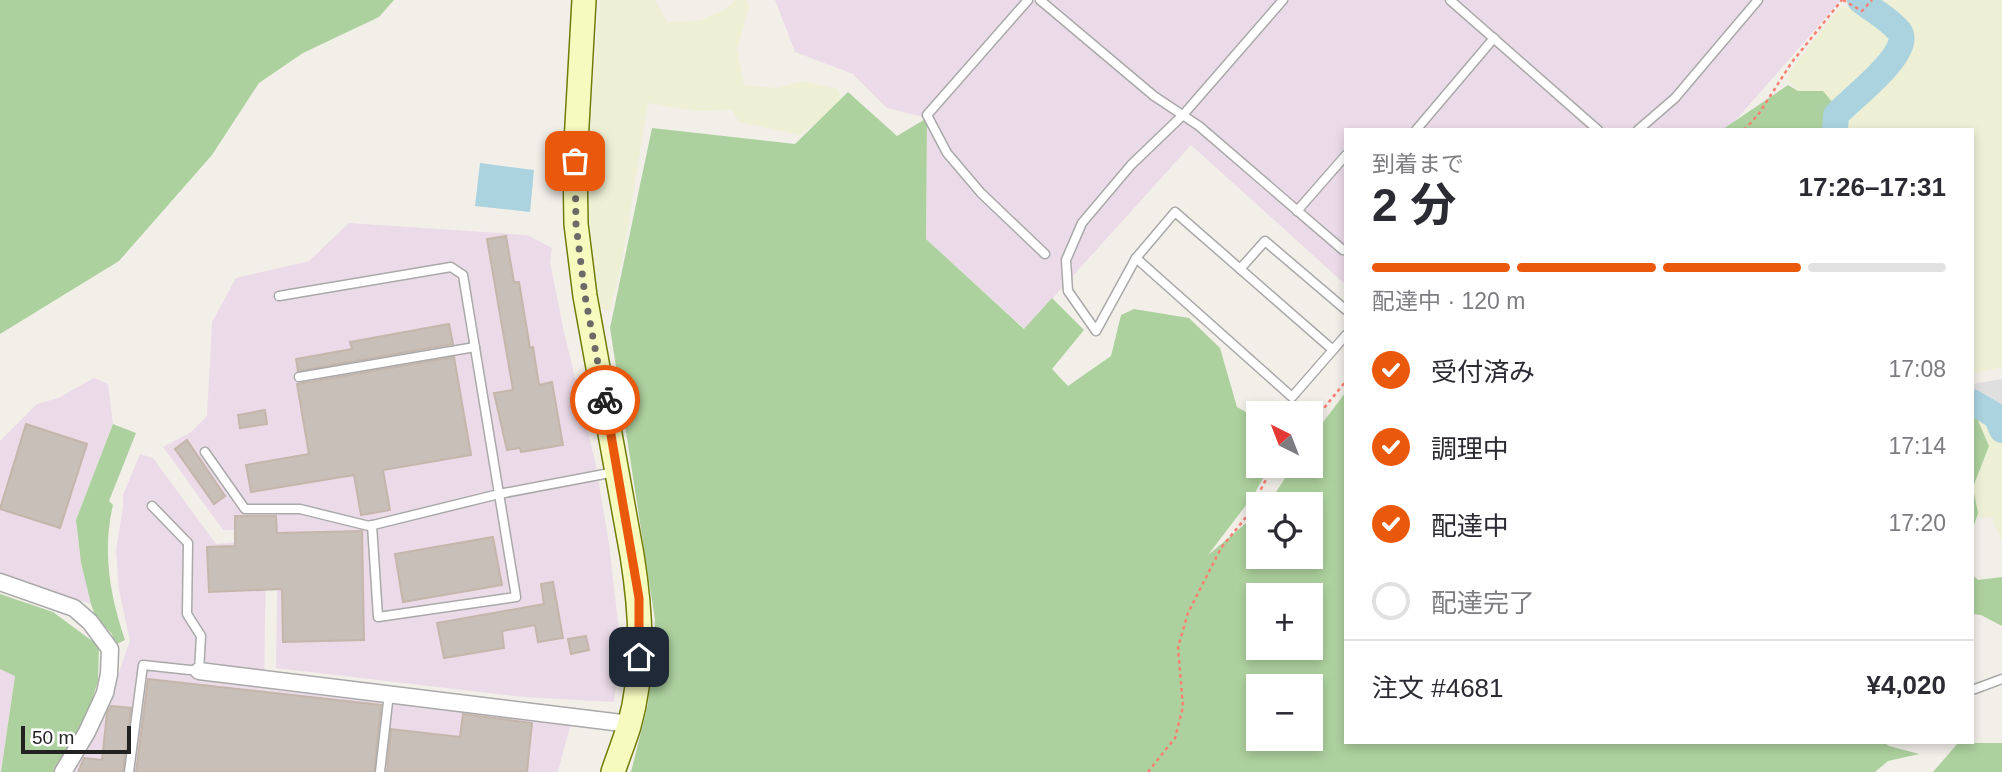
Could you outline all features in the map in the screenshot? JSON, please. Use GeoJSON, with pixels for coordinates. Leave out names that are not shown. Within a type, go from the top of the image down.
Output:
{"type":"FeatureCollection","features":[{"type":"Feature","properties":{"kind":"main road"},"geometry":{"type":"LineString","coordinates":[[584,0],[575,161],[576,224],[585,296],[639,598],[641,637],[630,724],[613,772]]}},
{"type":"Feature","properties":{"kind":"street"},"geometry":{"type":"LineString","coordinates":[[0,582],[74,608],[90,622],[110,649],[105,693],[64,772]]}},
{"type":"Feature","properties":{"kind":"street"},"geometry":{"type":"LineString","coordinates":[[199,671],[630,724]]}},
{"type":"Feature","properties":{"kind":"lane"},"geometry":{"type":"LineString","coordinates":[[1028,0],[927,115],[947,153],[981,193],[1045,254]]}},
{"type":"Feature","properties":{"kind":"lane"},"geometry":{"type":"LineString","coordinates":[[1041,0],[1154,96],[1199,126],[1343,250]]}},
{"type":"Feature","properties":{"kind":"lane"},"geometry":{"type":"LineString","coordinates":[[1283,0],[1183,115],[1131,165],[1082,223],[1066,260],[1068,291],[1096,331],[1136,258],[1175,212],[1333,350]]}},
{"type":"Feature","properties":{"kind":"lane"},"geometry":{"type":"LineString","coordinates":[[1450,0],[1596,128]]}},
{"type":"Feature","properties":{"kind":"lane"},"geometry":{"type":"LineString","coordinates":[[1640,128],[1675,98],[1758,0]]}},
{"type":"Feature","properties":{"kind":"lane"},"geometry":{"type":"LineString","coordinates":[[1418,128],[1494,38]]}},
{"type":"Feature","properties":{"kind":"lane"},"geometry":{"type":"LineString","coordinates":[[1297,211],[1344,158]]}},
{"type":"Feature","properties":{"kind":"lane"},"geometry":{"type":"LineString","coordinates":[[1240,269],[1265,241],[1344,308]]}},
{"type":"Feature","properties":{"kind":"lane"},"geometry":{"type":"LineString","coordinates":[[1136,258],[1292,397],[1344,337]]}},
{"type":"Feature","properties":{"kind":"lane"},"geometry":{"type":"LineString","coordinates":[[279,296],[451,267],[463,275],[516,597],[378,617],[372,525]]}},
{"type":"Feature","properties":{"kind":"lane"},"geometry":{"type":"LineString","coordinates":[[299,377],[475,347]]}},
{"type":"Feature","properties":{"kind":"lane"},"geometry":{"type":"LineString","coordinates":[[205,452],[244,509],[300,509],[369,526],[499,494],[618,472]]}},
{"type":"Feature","properties":{"kind":"lane"},"geometry":{"type":"LineString","coordinates":[[129,772],[143,665],[199,671],[201,636],[187,614],[188,543],[152,506]]}},
{"type":"Feature","properties":{"kind":"lane"},"geometry":{"type":"LineString","coordinates":[[1975,689],[2002,678]]}},
{"type":"Feature","properties":{"kind":"lane"},"geometry":{"type":"LineString","coordinates":[[380,772],[389,693]]}},
{"type":"Feature","properties":{"kind":"path"},"geometry":{"type":"LineString","coordinates":[[1746,128],[1758,115],[1792,62],[1843,0],[1862,10],[1872,0]]}},
{"type":"Feature","properties":{"kind":"path"},"geometry":{"type":"LineString","coordinates":[[1323,409],[1344,383]]}},
{"type":"Feature","properties":{"kind":"path"},"geometry":{"type":"LineString","coordinates":[[1148,772],[1175,738],[1183,707],[1178,647],[1188,613],[1221,548],[1247,516],[1267,478]]}},
{"type":"Feature","properties":{"kind":"shaded area"},"geometry":{"type":"Polygon","coordinates":[[[775,0],[1841,0],[1729,128],[1344,128],[1344,283],[1191,145],[1025,329],[926,239],[927,118],[887,108],[853,74],[795,52],[775,0]]]}},
{"type":"Feature","properties":{"kind":"shaded area"},"geometry":{"type":"Polygon","coordinates":[[[349,223],[527,235],[552,248],[550,262],[595,461],[609,543],[621,649],[614,702],[523,697],[276,668],[278,529],[223,530],[163,447],[191,432],[207,416],[212,322],[236,278],[309,261],[349,223]]]}},
{"type":"Feature","properties":{"kind":"shaded area"},"geometry":{"type":"Polygon","coordinates":[[[94,378],[108,384],[113,424],[76,520],[81,563],[91,604],[0,574],[0,441],[37,404],[58,398],[94,378]]]}},
{"type":"Feature","properties":{"kind":"shaded area"},"geometry":{"type":"Polygon","coordinates":[[[2002,379],[2002,422],[1999,415],[1974,398],[1974,384],[2002,379]]]}},
{"type":"Feature","properties":{"kind":"shaded area"},"geometry":{"type":"Polygon","coordinates":[[[140,454],[153,458],[216,544],[262,540],[266,544],[264,689],[571,723],[558,772],[70,772],[106,709],[130,641],[119,590],[116,550],[123,495],[140,454]]]}},
{"type":"Feature","properties":{"kind":"shaded area"},"geometry":{"type":"Polygon","coordinates":[[[0,669],[15,675],[1,772],[0,772],[0,669]]]}},
{"type":"Feature","properties":{"kind":"green space"},"geometry":{"type":"Polygon","coordinates":[[[0,0],[394,0],[379,17],[303,53],[259,83],[212,155],[119,261],[0,334],[0,0]]]}},
{"type":"Feature","properties":{"kind":"green space"},"geometry":{"type":"Polygon","coordinates":[[[600,0],[655,0],[667,22],[701,20],[724,10],[735,0],[747,0],[749,7],[737,49],[744,85],[775,88],[803,81],[838,89],[842,103],[800,135],[739,122],[732,110],[697,111],[648,103],[622,261],[610,312],[600,308],[589,242],[588,150],[600,0]]]}},
{"type":"Feature","properties":{"kind":"green space"},"geometry":{"type":"Polygon","coordinates":[[[2002,0],[2002,367],[1974,374],[1974,128],[1834,128],[1832,123],[1850,111],[1905,59],[1909,40],[1905,27],[1879,2],[2002,0]]]}},
{"type":"Feature","properties":{"kind":"green space"},"geometry":{"type":"Polygon","coordinates":[[[1843,6],[1869,16],[1893,37],[1892,46],[1832,106],[1802,95],[1787,80],[1791,70],[1843,6]]]}},
{"type":"Feature","properties":{"kind":"green space"},"geometry":{"type":"Polygon","coordinates":[[[1788,85],[1798,91],[1823,91],[1844,116],[1840,128],[1724,128],[1788,85]]]}},
{"type":"Feature","properties":{"kind":"green space"},"geometry":{"type":"Polygon","coordinates":[[[848,92],[897,136],[927,118],[926,239],[1024,329],[1052,298],[1084,330],[1052,369],[1068,386],[1111,356],[1121,315],[1134,309],[1189,318],[1220,348],[1237,407],[1246,412],[1246,478],[1263,478],[1255,492],[1246,492],[1246,505],[1208,555],[1246,523],[1246,569],[1323,569],[1323,492],[1276,492],[1285,478],[1323,478],[1323,422],[1344,395],[1344,744],[1886,744],[1919,754],[1888,761],[1875,772],[631,772],[648,704],[655,620],[610,328],[652,128],[795,144],[848,92]]]}},
{"type":"Feature","properties":{"kind":"green space"},"geometry":{"type":"Polygon","coordinates":[[[1974,412],[1989,446],[1974,484],[1974,412]]]}},
{"type":"Feature","properties":{"kind":"green space"},"geometry":{"type":"Polygon","coordinates":[[[1979,415],[1993,421],[2002,443],[2002,540],[1993,517],[1974,518],[1974,416],[1979,415]]]}},
{"type":"Feature","properties":{"kind":"green space"},"geometry":{"type":"Polygon","coordinates":[[[113,424],[136,433],[109,501],[113,505],[108,540],[109,574],[125,640],[115,645],[112,634],[95,616],[91,604],[81,563],[76,520],[113,424]]]}},
{"type":"Feature","properties":{"kind":"green space"},"geometry":{"type":"Polygon","coordinates":[[[1974,492],[1978,513],[1974,525],[1974,492]]]}},
{"type":"Feature","properties":{"kind":"green space"},"geometry":{"type":"Polygon","coordinates":[[[1974,576],[1978,580],[2002,577],[2002,626],[1974,614],[1974,576]]]}},
{"type":"Feature","properties":{"kind":"green space"},"geometry":{"type":"Polygon","coordinates":[[[0,594],[53,612],[99,646],[98,681],[88,712],[56,772],[1,772],[15,676],[0,669],[0,594]]]}},
{"type":"Feature","properties":{"kind":"green space"},"geometry":{"type":"Polygon","coordinates":[[[2002,743],[2002,772],[1933,772],[1957,744],[2002,743]]]}},
{"type":"Feature","properties":{"kind":"water"},"geometry":{"type":"Polygon","coordinates":[[[480,163],[534,170],[530,212],[475,206],[480,163]]]}},
{"type":"Feature","properties":{"kind":"building"},"geometry":{"type":"Polygon","coordinates":[[[506,236],[514,282],[519,282],[539,385],[552,382],[563,445],[521,452],[520,448],[507,450],[494,393],[513,390],[487,239],[506,236]]]}},
{"type":"Feature","properties":{"kind":"building"},"geometry":{"type":"Polygon","coordinates":[[[449,324],[453,344],[298,371],[296,359],[352,349],[350,342],[449,324]]]}},
{"type":"Feature","properties":{"kind":"building"},"geometry":{"type":"Polygon","coordinates":[[[454,357],[471,455],[383,470],[390,510],[361,515],[354,475],[251,492],[246,465],[309,454],[297,384],[454,357]]]}},
{"type":"Feature","properties":{"kind":"building"},"geometry":{"type":"Polygon","coordinates":[[[265,410],[267,424],[240,428],[238,415],[265,410]]]}},
{"type":"Feature","properties":{"kind":"building"},"geometry":{"type":"Polygon","coordinates":[[[26,424],[87,444],[60,528],[0,509],[26,424]]]}},
{"type":"Feature","properties":{"kind":"building"},"geometry":{"type":"Polygon","coordinates":[[[187,440],[225,496],[214,504],[175,449],[187,440]]]}},
{"type":"Feature","properties":{"kind":"building"},"geometry":{"type":"Polygon","coordinates":[[[235,516],[276,516],[277,533],[362,531],[364,640],[283,642],[282,589],[209,592],[207,547],[235,546],[235,516]]]}},
{"type":"Feature","properties":{"kind":"building"},"geometry":{"type":"Polygon","coordinates":[[[493,537],[502,585],[403,602],[395,554],[493,537]]]}},
{"type":"Feature","properties":{"kind":"building"},"geometry":{"type":"Polygon","coordinates":[[[553,582],[563,638],[538,642],[535,625],[502,631],[504,648],[444,658],[437,623],[544,604],[541,584],[553,582]]]}},
{"type":"Feature","properties":{"kind":"building"},"geometry":{"type":"Polygon","coordinates":[[[586,636],[589,650],[571,654],[568,639],[586,636]]]}},
{"type":"Feature","properties":{"kind":"building"},"geometry":{"type":"Polygon","coordinates":[[[148,679],[381,705],[374,772],[136,772],[148,679]]]}},
{"type":"Feature","properties":{"kind":"building"},"geometry":{"type":"Polygon","coordinates":[[[111,706],[131,708],[123,772],[78,772],[84,758],[102,760],[107,713],[111,706]]]}},
{"type":"Feature","properties":{"kind":"building"},"geometry":{"type":"Polygon","coordinates":[[[463,714],[532,723],[527,772],[387,772],[391,729],[460,737],[463,714]]]}},
{"type":"Feature","properties":{"kind":"waterway"},"geometry":{"type":"LineString","coordinates":[[1835,128],[1836,115],[1890,63],[1901,40],[1895,27],[1860,0]]}},
{"type":"Feature","properties":{"kind":"waterway"},"geometry":{"type":"LineString","coordinates":[[1974,403],[1996,416],[2002,430]]}},
{"type":"Feature","properties":{"kind":"way so far"},"geometry":{"type":"LineString","coordinates":[[575,161],[576,224],[585,296],[605,400]]}},
{"type":"Feature","properties":{"kind":"route"},"geometry":{"type":"LineString","coordinates":[[605,400],[639,598],[639,657]]}}]}
